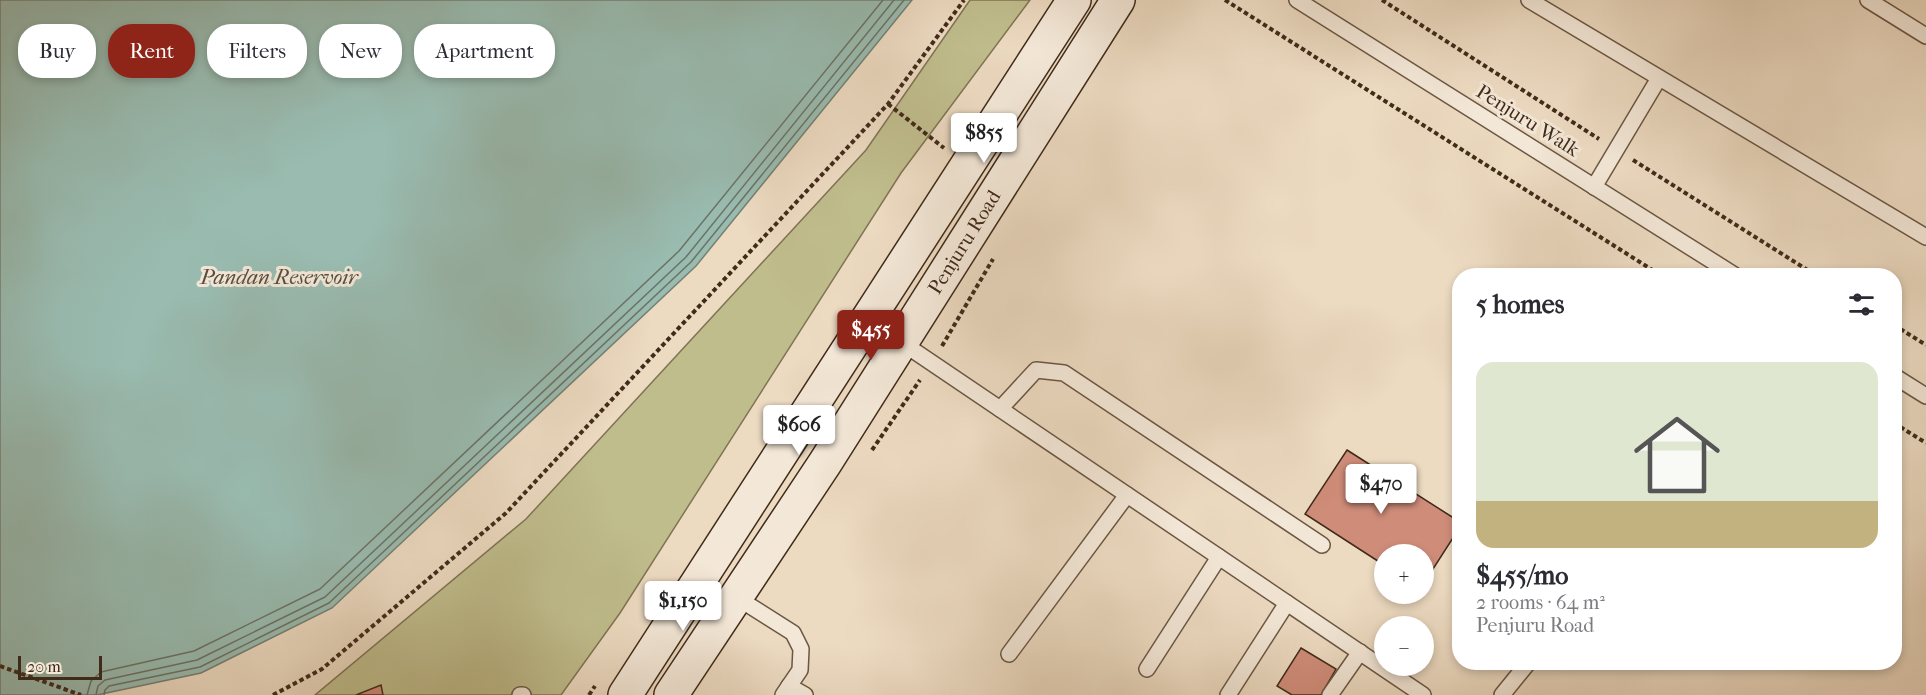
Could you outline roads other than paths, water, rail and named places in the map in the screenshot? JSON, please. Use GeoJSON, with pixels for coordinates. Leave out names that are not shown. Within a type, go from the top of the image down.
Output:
{"type":"FeatureCollection","features":[{"type":"Feature","properties":{"kind":"main road","name":"Penjuru Road"},"geometry":{"type":"LineString","coordinates":[[625,695],[1074,0]]}},
{"type":"Feature","properties":{"kind":"main road","name":"Penjuru Road"},"geometry":{"type":"LineString","coordinates":[[671,695],[825,463],[1118,0]]}},
{"type":"Feature","properties":{"kind":"lane","name":"Penjuru Walk"},"geometry":{"type":"LineString","coordinates":[[1298,0],[1723,268]]}},
{"type":"Feature","properties":{"kind":"lane"},"geometry":{"type":"LineString","coordinates":[[1529,0],[1926,237]]}},
{"type":"Feature","properties":{"kind":"lane"},"geometry":{"type":"LineString","coordinates":[[1868,0],[1926,36]]}},
{"type":"Feature","properties":{"kind":"lane"},"geometry":{"type":"LineString","coordinates":[[1594,187],[1659,78]]}},
{"type":"Feature","properties":{"kind":"lane"},"geometry":{"type":"LineString","coordinates":[[901,342],[1423,695]]}},
{"type":"Feature","properties":{"kind":"lane"},"geometry":{"type":"LineString","coordinates":[[1000,409],[1036,370],[1064,373],[1322,544]]}},
{"type":"Feature","properties":{"kind":"lane"},"geometry":{"type":"LineString","coordinates":[[1902,381],[1926,396]]}},
{"type":"Feature","properties":{"kind":"lane"},"geometry":{"type":"LineString","coordinates":[[1009,654],[1127,495]]}},
{"type":"Feature","properties":{"kind":"lane"},"geometry":{"type":"LineString","coordinates":[[1147,669],[1219,557]]}},
{"type":"Feature","properties":{"kind":"lane"},"geometry":{"type":"LineString","coordinates":[[736,597],[793,633],[801,649],[800,670],[786,690],[805,695]]}},
{"type":"Feature","properties":{"kind":"lane"},"geometry":{"type":"LineString","coordinates":[[1227,695],[1287,603]]}},
{"type":"Feature","properties":{"kind":"lane"},"geometry":{"type":"LineString","coordinates":[[1330,695],[1360,652]]}},
{"type":"Feature","properties":{"kind":"lane"},"geometry":{"type":"LineString","coordinates":[[1502,695],[1522,670]]}},
{"type":"Feature","properties":{"kind":"water","name":"Pandan Reservoir"},"geometry":{"type":"Polygon","coordinates":[[[0,0],[912,0],[696,266],[332,608],[201,673],[97,695],[0,695],[0,0]]]}}]}
